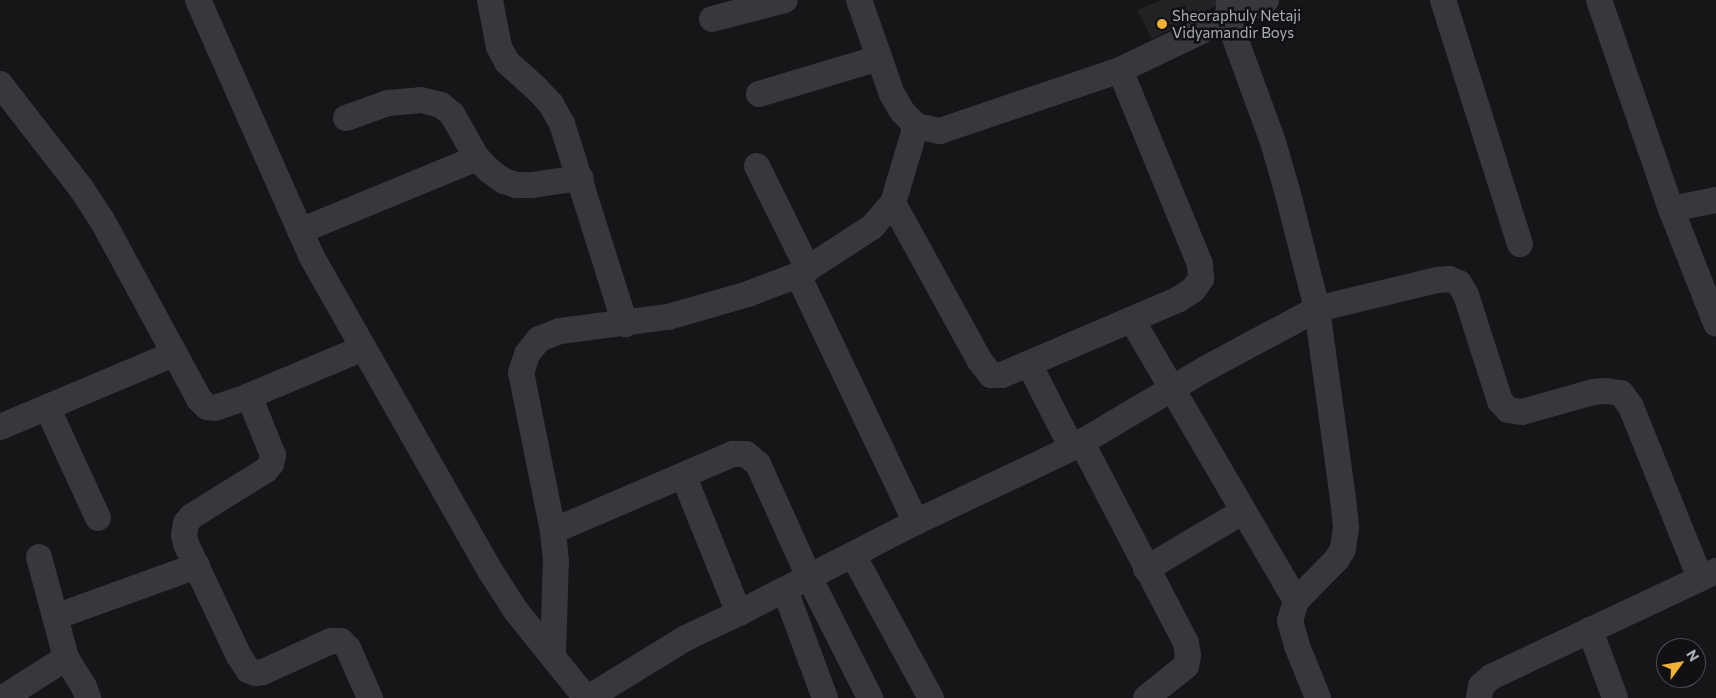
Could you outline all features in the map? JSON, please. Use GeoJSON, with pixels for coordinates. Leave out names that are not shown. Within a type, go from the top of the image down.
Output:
{"type":"FeatureCollection","features":[{"type":"Feature","properties":{"kind":"street"},"geometry":{"type":"LineString","coordinates":[[198,0],[313,259],[491,572],[516,611],[587,698],[662,650],[739,614],[916,522],[1077,446],[1173,388],[1317,309],[1449,279],[1459,283],[1466,295],[1500,401],[1508,410],[1522,412],[1606,390],[1621,393],[1631,407],[1708,574],[1492,677],[1481,686],[1479,698]]}},
{"type":"Feature","properties":{"kind":"street"},"geometry":{"type":"LineString","coordinates":[[490,0],[499,47],[507,62],[551,104],[562,124],[626,324]]}},
{"type":"Feature","properties":{"kind":"street"},"geometry":{"type":"LineString","coordinates":[[712,19],[785,0]]}},
{"type":"Feature","properties":{"kind":"street"},"geometry":{"type":"LineString","coordinates":[[859,0],[892,94],[902,111],[916,126],[940,131],[1120,70],[1228,10],[1266,0]]}},
{"type":"Feature","properties":{"kind":"street"},"geometry":{"type":"LineString","coordinates":[[1443,0],[1520,244]]}},
{"type":"Feature","properties":{"kind":"street"},"geometry":{"type":"LineString","coordinates":[[1600,0],[1671,209],[1716,323]]}},
{"type":"Feature","properties":{"kind":"street"},"geometry":{"type":"LineString","coordinates":[[1228,10],[1273,142],[1317,309],[1346,527],[1343,549],[1337,559],[1296,601],[1290,621],[1297,646],[1318,698]]}},
{"type":"Feature","properties":{"kind":"street"},"geometry":{"type":"LineString","coordinates":[[759,94],[879,58]]}},
{"type":"Feature","properties":{"kind":"street"},"geometry":{"type":"LineString","coordinates":[[893,203],[980,361],[991,375],[1002,375],[1179,299],[1193,290],[1201,279],[1200,264],[1120,70]]}},
{"type":"Feature","properties":{"kind":"street"},"geometry":{"type":"LineString","coordinates":[[0,84],[82,188],[102,220],[199,399],[207,407],[215,408],[249,396],[363,348]]}},
{"type":"Feature","properties":{"kind":"street"},"geometry":{"type":"LineString","coordinates":[[346,118],[388,103],[421,100],[441,105],[452,114],[477,158],[504,181],[516,185],[580,178]]}},
{"type":"Feature","properties":{"kind":"street"},"geometry":{"type":"LineString","coordinates":[[553,654],[556,561],[553,531],[521,373],[527,354],[539,339],[560,331],[626,324],[668,317],[705,307],[803,272],[872,227],[893,203],[916,126]]}},
{"type":"Feature","properties":{"kind":"street"},"geometry":{"type":"LineString","coordinates":[[300,231],[477,158]]}},
{"type":"Feature","properties":{"kind":"street"},"geometry":{"type":"LineString","coordinates":[[758,166],[803,272],[916,522]]}},
{"type":"Feature","properties":{"kind":"street"},"geometry":{"type":"LineString","coordinates":[[1671,209],[1716,200]]}},
{"type":"Feature","properties":{"kind":"street"},"geometry":{"type":"LineString","coordinates":[[1132,320],[1173,388],[1242,512],[1296,601]]}},
{"type":"Feature","properties":{"kind":"street"},"geometry":{"type":"LineString","coordinates":[[0,427],[174,354]]}},
{"type":"Feature","properties":{"kind":"street"},"geometry":{"type":"LineString","coordinates":[[1029,364],[1146,568],[1186,643],[1188,655],[1186,666],[1146,698]]}},
{"type":"Feature","properties":{"kind":"street"},"geometry":{"type":"LineString","coordinates":[[249,396],[273,455],[270,464],[266,470],[192,516],[186,523],[184,534],[186,544],[239,656],[248,670],[256,673],[263,672],[331,641],[340,641],[348,648],[370,698]]}},
{"type":"Feature","properties":{"kind":"street"},"geometry":{"type":"LineString","coordinates":[[47,407],[98,518]]}},
{"type":"Feature","properties":{"kind":"street"},"geometry":{"type":"LineString","coordinates":[[553,531],[684,477],[733,454],[746,454],[758,464],[809,577],[870,698]]}},
{"type":"Feature","properties":{"kind":"street"},"geometry":{"type":"LineString","coordinates":[[684,477],[739,614]]}},
{"type":"Feature","properties":{"kind":"street"},"geometry":{"type":"LineString","coordinates":[[1146,568],[1242,512]]}},
{"type":"Feature","properties":{"kind":"street"},"geometry":{"type":"LineString","coordinates":[[853,555],[931,698]]}},
{"type":"Feature","properties":{"kind":"street"},"geometry":{"type":"LineString","coordinates":[[40,557],[66,658],[84,687],[88,698]]}},
{"type":"Feature","properties":{"kind":"street"},"geometry":{"type":"LineString","coordinates":[[54,617],[197,566]]}},
{"type":"Feature","properties":{"kind":"street"},"geometry":{"type":"LineString","coordinates":[[785,590],[825,698]]}},
{"type":"Feature","properties":{"kind":"street"},"geometry":{"type":"LineString","coordinates":[[1590,630],[1615,698]]}},
{"type":"Feature","properties":{"kind":"street"},"geometry":{"type":"LineString","coordinates":[[3,698],[66,658]]}},
{"type":"Feature","properties":{"kind":"shaded area","name":"Sheoraphuly Netaji Vidyamandir Boys"},"geometry":{"type":"Polygon","coordinates":[[[1161,0],[1217,0],[1217,5],[1152,39],[1137,10],[1161,0]]]}},
{"type":"Feature","properties":{"kind":"place","name":"Sheoraphuly Netaji Vidyamandir Boys"},"geometry":{"type":"Point","coordinates":[1162,24]}}]}
